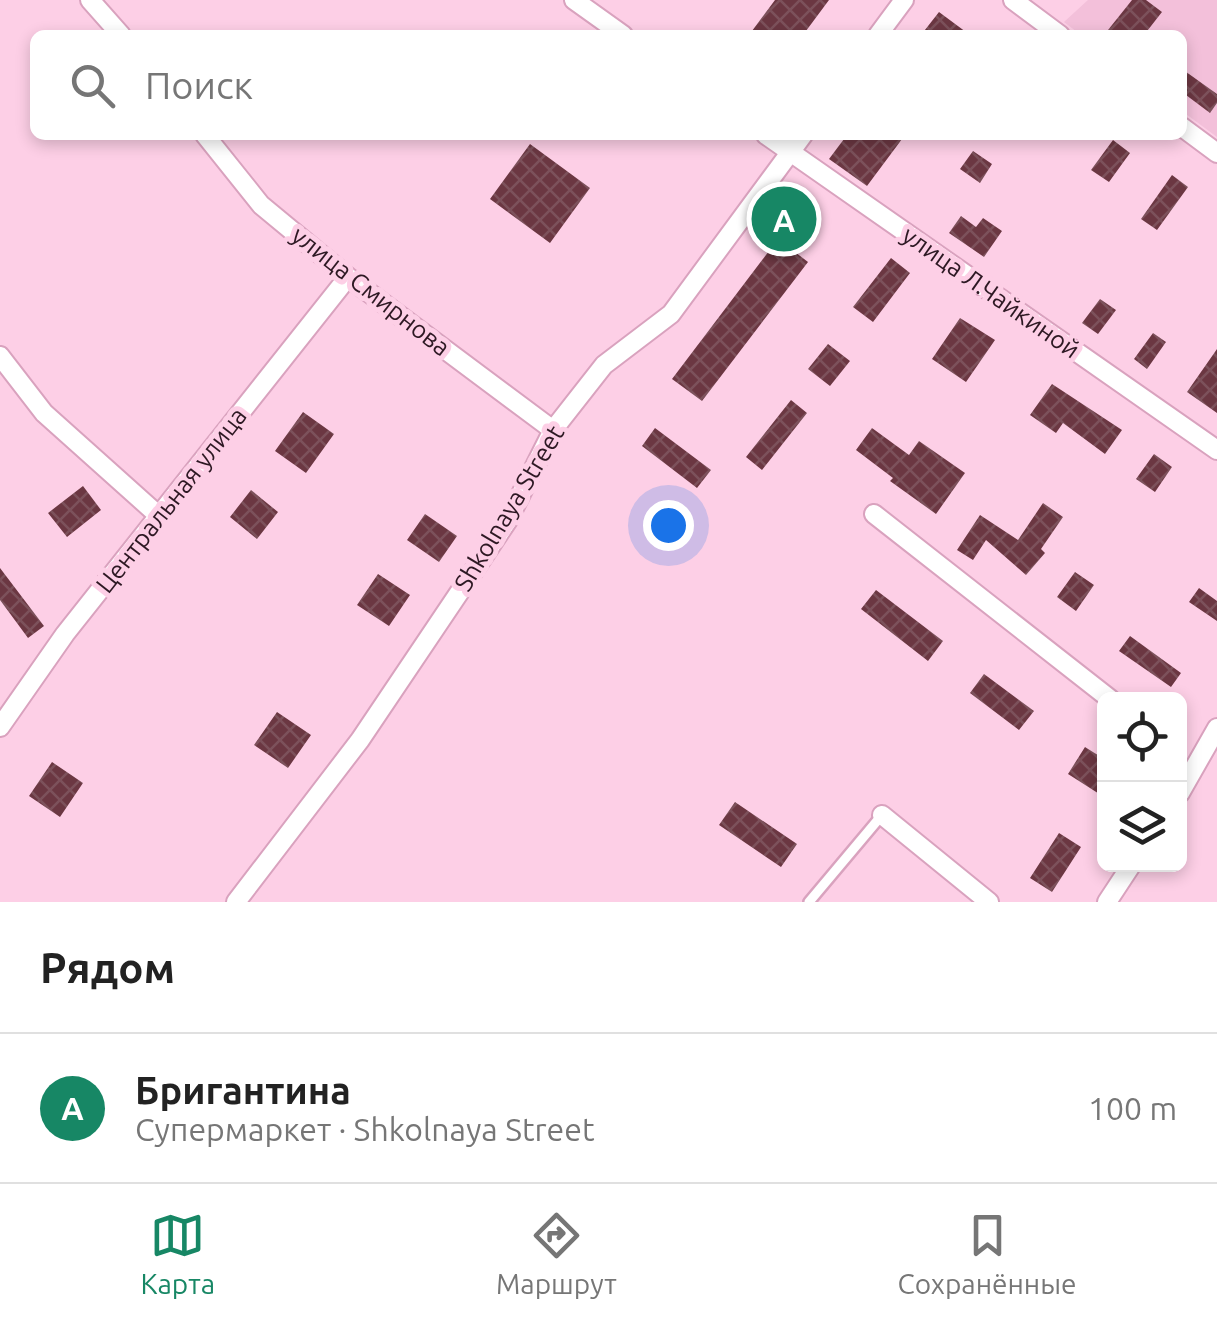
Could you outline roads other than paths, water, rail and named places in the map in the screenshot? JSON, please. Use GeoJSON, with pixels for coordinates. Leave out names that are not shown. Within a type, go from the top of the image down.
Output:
{"type":"FeatureCollection","features":[{"type":"Feature","properties":{"kind":"street"},"geometry":{"type":"LineString","coordinates":[[90,0],[116,30]]}},
{"type":"Feature","properties":{"kind":"street"},"geometry":{"type":"LineString","coordinates":[[574,0],[617,30]]}},
{"type":"Feature","properties":{"kind":"street"},"geometry":{"type":"LineString","coordinates":[[882,30],[904,0]]}},
{"type":"Feature","properties":{"kind":"street"},"geometry":{"type":"LineString","coordinates":[[1013,0],[1053,30]]}},
{"type":"Feature","properties":{"kind":"street"},"geometry":{"type":"LineString","coordinates":[[1187,131],[1217,153]]}},
{"type":"Feature","properties":{"kind":"street","name":"улица Смирнова"},"geometry":{"type":"LineString","coordinates":[[209,140],[261,205],[348,277],[554,430]]}},
{"type":"Feature","properties":{"kind":"street","name":"улица Л.Чайкиной"},"geometry":{"type":"LineString","coordinates":[[773,140],[1217,450]]}},
{"type":"Feature","properties":{"kind":"street","name":"Shkolnaya Street"},"geometry":{"type":"LineString","coordinates":[[236,902],[360,740],[508,520],[554,430],[604,365],[670,314],[799,140]]}},
{"type":"Feature","properties":{"kind":"street","name":"Центральная улица"},"geometry":{"type":"LineString","coordinates":[[0,726],[65,634],[348,277]]}},
{"type":"Feature","properties":{"kind":"street"},"geometry":{"type":"LineString","coordinates":[[0,356],[44,413],[159,516]]}},
{"type":"Feature","properties":{"kind":"street"},"geometry":{"type":"LineString","coordinates":[[874,514],[1100,692]]}},
{"type":"Feature","properties":{"kind":"street"},"geometry":{"type":"LineString","coordinates":[[1187,782],[1217,728]]}},
{"type":"Feature","properties":{"kind":"street"},"geometry":{"type":"LineString","coordinates":[[1187,759],[1197,767]]}},
{"type":"Feature","properties":{"kind":"street"},"geometry":{"type":"LineString","coordinates":[[882,815],[989,902]]}},
{"type":"Feature","properties":{"kind":"street"},"geometry":{"type":"LineString","coordinates":[[1107,902],[1127,872]]}},
{"type":"Feature","properties":{"kind":"lane"},"geometry":{"type":"LineString","coordinates":[[810,902],[882,815]]}},
{"type":"Feature","properties":{"kind":"place","name":"Бригантина"},"geometry":{"type":"Point","coordinates":[784,219]}}]}
